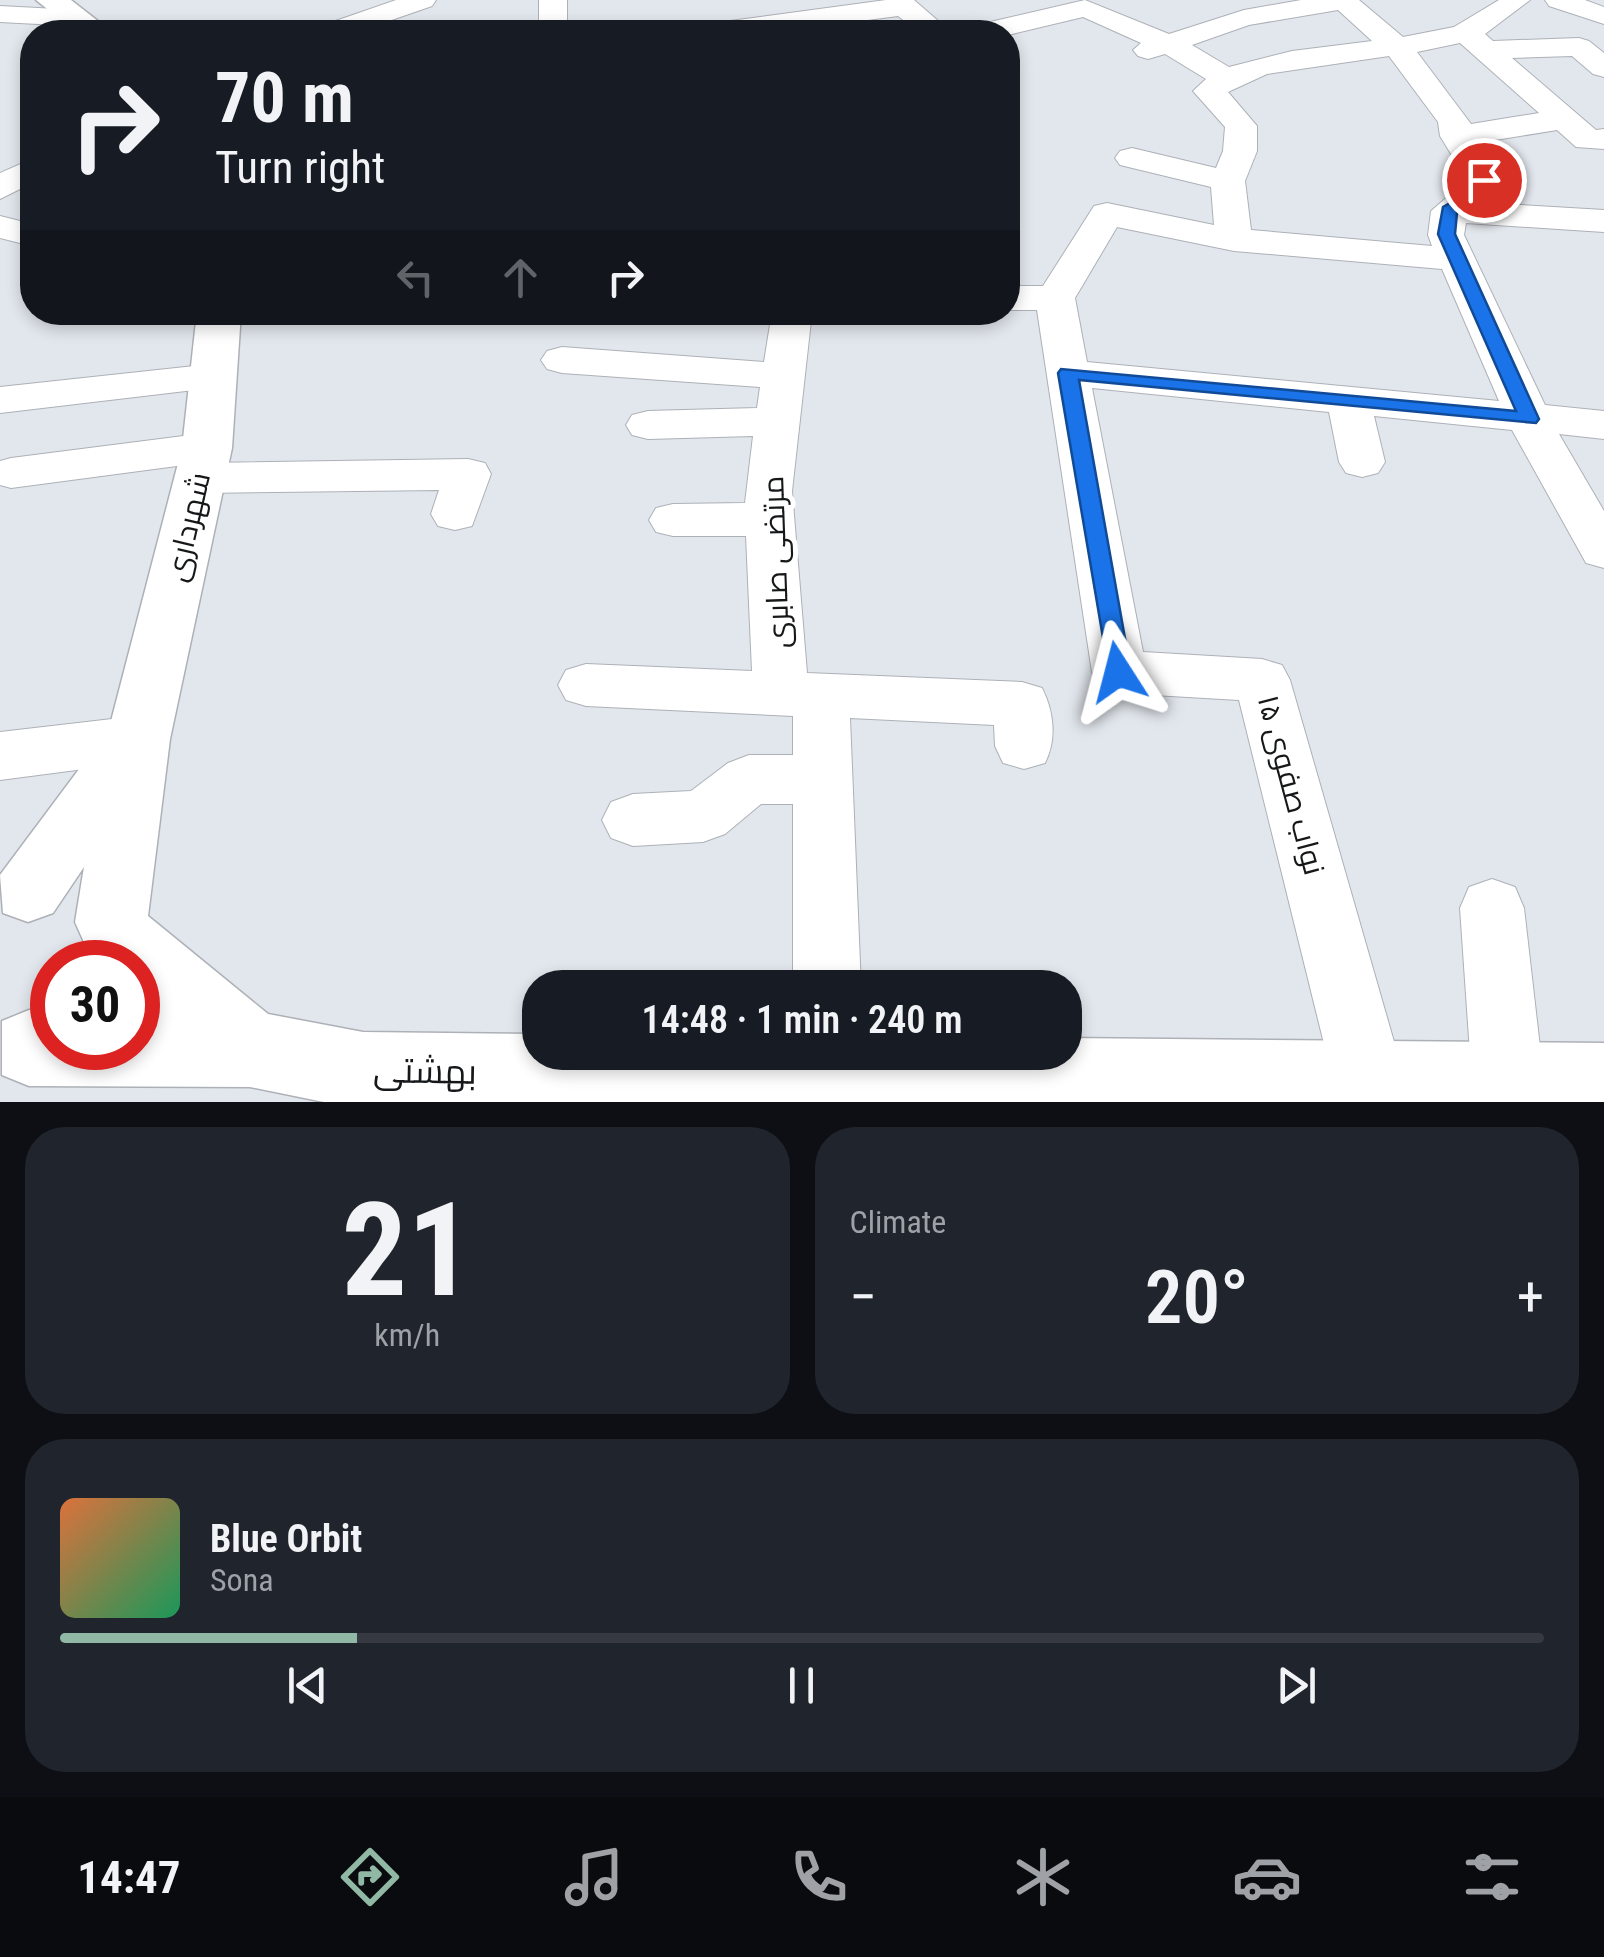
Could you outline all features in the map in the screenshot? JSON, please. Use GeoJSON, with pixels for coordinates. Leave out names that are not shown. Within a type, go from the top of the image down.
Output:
{"type":"FeatureCollection","features":[{"type":"Feature","properties":{"kind":"main road","name":"شهرداری"},"geometry":{"type":"LineString","coordinates":[[113,940],[138,738],[203,463],[218,325]]}},
{"type":"Feature","properties":{"kind":"main road"},"geometry":{"type":"LineString","coordinates":[[14,896],[138,738]]}},
{"type":"Feature","properties":{"kind":"main road"},"geometry":{"type":"LineString","coordinates":[[14,896],[72,888],[103,904],[113,940]]}},
{"type":"Feature","properties":{"kind":"main road"},"geometry":{"type":"LineString","coordinates":[[160,977],[250,1048]]}},
{"type":"Feature","properties":{"kind":"main road","name":"بهشتی"},"geometry":{"type":"LineString","coordinates":[[20,1053],[250,1048],[358,1086],[700,1070]]}},
{"type":"Feature","properties":{"kind":"main road","name":"بهشتی"},"geometry":{"type":"LineString","coordinates":[[855,1070],[946,1090],[1604,1084]]}},
{"type":"Feature","properties":{"kind":"street"},"geometry":{"type":"LineString","coordinates":[[365,20],[422,0]]}},
{"type":"Feature","properties":{"kind":"street"},"geometry":{"type":"LineString","coordinates":[[1124,56],[1171,44],[1213,26],[1343,0],[1399,49],[1454,121],[1456,136],[1484,180],[1473,196],[1449,211]]}},
{"type":"Feature","properties":{"kind":"street"},"geometry":{"type":"LineString","coordinates":[[1476,41],[1516,0]]}},
{"type":"Feature","properties":{"kind":"street"},"geometry":{"type":"LineString","coordinates":[[1559,0],[1604,16]]}},
{"type":"Feature","properties":{"kind":"street"},"geometry":{"type":"LineString","coordinates":[[764,20],[809,9],[903,4],[923,20]]}},
{"type":"Feature","properties":{"kind":"street"},"geometry":{"type":"LineString","coordinates":[[1020,23],[1086,8],[1171,44],[1224,76]]}},
{"type":"Feature","properties":{"kind":"street"},"geometry":{"type":"LineString","coordinates":[[1187,9],[1213,26]]}},
{"type":"Feature","properties":{"kind":"street"},"geometry":{"type":"LineString","coordinates":[[3,16],[74,17]]}},
{"type":"Feature","properties":{"kind":"street"},"geometry":{"type":"LineString","coordinates":[[1476,41],[1588,140],[1604,139]]}},
{"type":"Feature","properties":{"kind":"street"},"geometry":{"type":"LineString","coordinates":[[1234,240],[1234,166],[1241,126],[1209,91],[1224,76],[1330,54],[1476,41],[1578,48],[1604,68]]}},
{"type":"Feature","properties":{"kind":"street"},"geometry":{"type":"LineString","coordinates":[[1456,136],[1564,119]]}},
{"type":"Feature","properties":{"kind":"street"},"geometry":{"type":"LineString","coordinates":[[1207,142],[1234,166]]}},
{"type":"Feature","properties":{"kind":"street"},"geometry":{"type":"LineString","coordinates":[[1132,158],[1234,166]]}},
{"type":"Feature","properties":{"kind":"street"},"geometry":{"type":"LineString","coordinates":[[1449,211],[1604,221]]}},
{"type":"Feature","properties":{"kind":"street"},"geometry":{"type":"LineString","coordinates":[[1449,211],[1446,234],[1529,419],[1546,456],[1604,550]]}},
{"type":"Feature","properties":{"kind":"street","name":"نواب صفوی ۱۵"},"geometry":{"type":"LineString","coordinates":[[1323,1088],[1262,680],[1118,672],[1068,373],[1031,298],[1107,214],[1234,240],[1457,259]]}},
{"type":"Feature","properties":{"kind":"street","name":"مرتضی صابری"},"geometry":{"type":"LineString","coordinates":[[790,325],[768,491],[801,693],[822,779],[826,970]]}},
{"type":"Feature","properties":{"kind":"street"},"geometry":{"type":"LineString","coordinates":[[562,360],[782,398]]}},
{"type":"Feature","properties":{"kind":"street"},"geometry":{"type":"LineString","coordinates":[[1068,373],[1604,426]]}},
{"type":"Feature","properties":{"kind":"street"},"geometry":{"type":"LineString","coordinates":[[0,400],[213,377]]}},
{"type":"Feature","properties":{"kind":"street"},"geometry":{"type":"LineString","coordinates":[[648,425],[782,398]]}},
{"type":"Feature","properties":{"kind":"street"},"geometry":{"type":"LineString","coordinates":[[1349,401],[1362,462]]}},
{"type":"Feature","properties":{"kind":"street"},"geometry":{"type":"LineString","coordinates":[[10,473],[203,463],[468,474],[455,514]]}},
{"type":"Feature","properties":{"kind":"street"},"geometry":{"type":"LineString","coordinates":[[673,520],[770,519]]}},
{"type":"Feature","properties":{"kind":"street"},"geometry":{"type":"LineString","coordinates":[[586,685],[1022,704],[1024,746]]}},
{"type":"Feature","properties":{"kind":"street"},"geometry":{"type":"LineString","coordinates":[[0,756],[138,738]]}},
{"type":"Feature","properties":{"kind":"street"},"geometry":{"type":"LineString","coordinates":[[633,820],[703,816],[749,780],[822,779]]}},
{"type":"Feature","properties":{"kind":"street"},"geometry":{"type":"LineString","coordinates":[[1492,908],[1508,1082]]}},
{"type":"Feature","properties":{"kind":"route"},"geometry":{"type":"LineString","coordinates":[[1118,672],[1068,373],[1529,419],[1446,234],[1449,211],[1473,196],[1484,180]]}}]}
